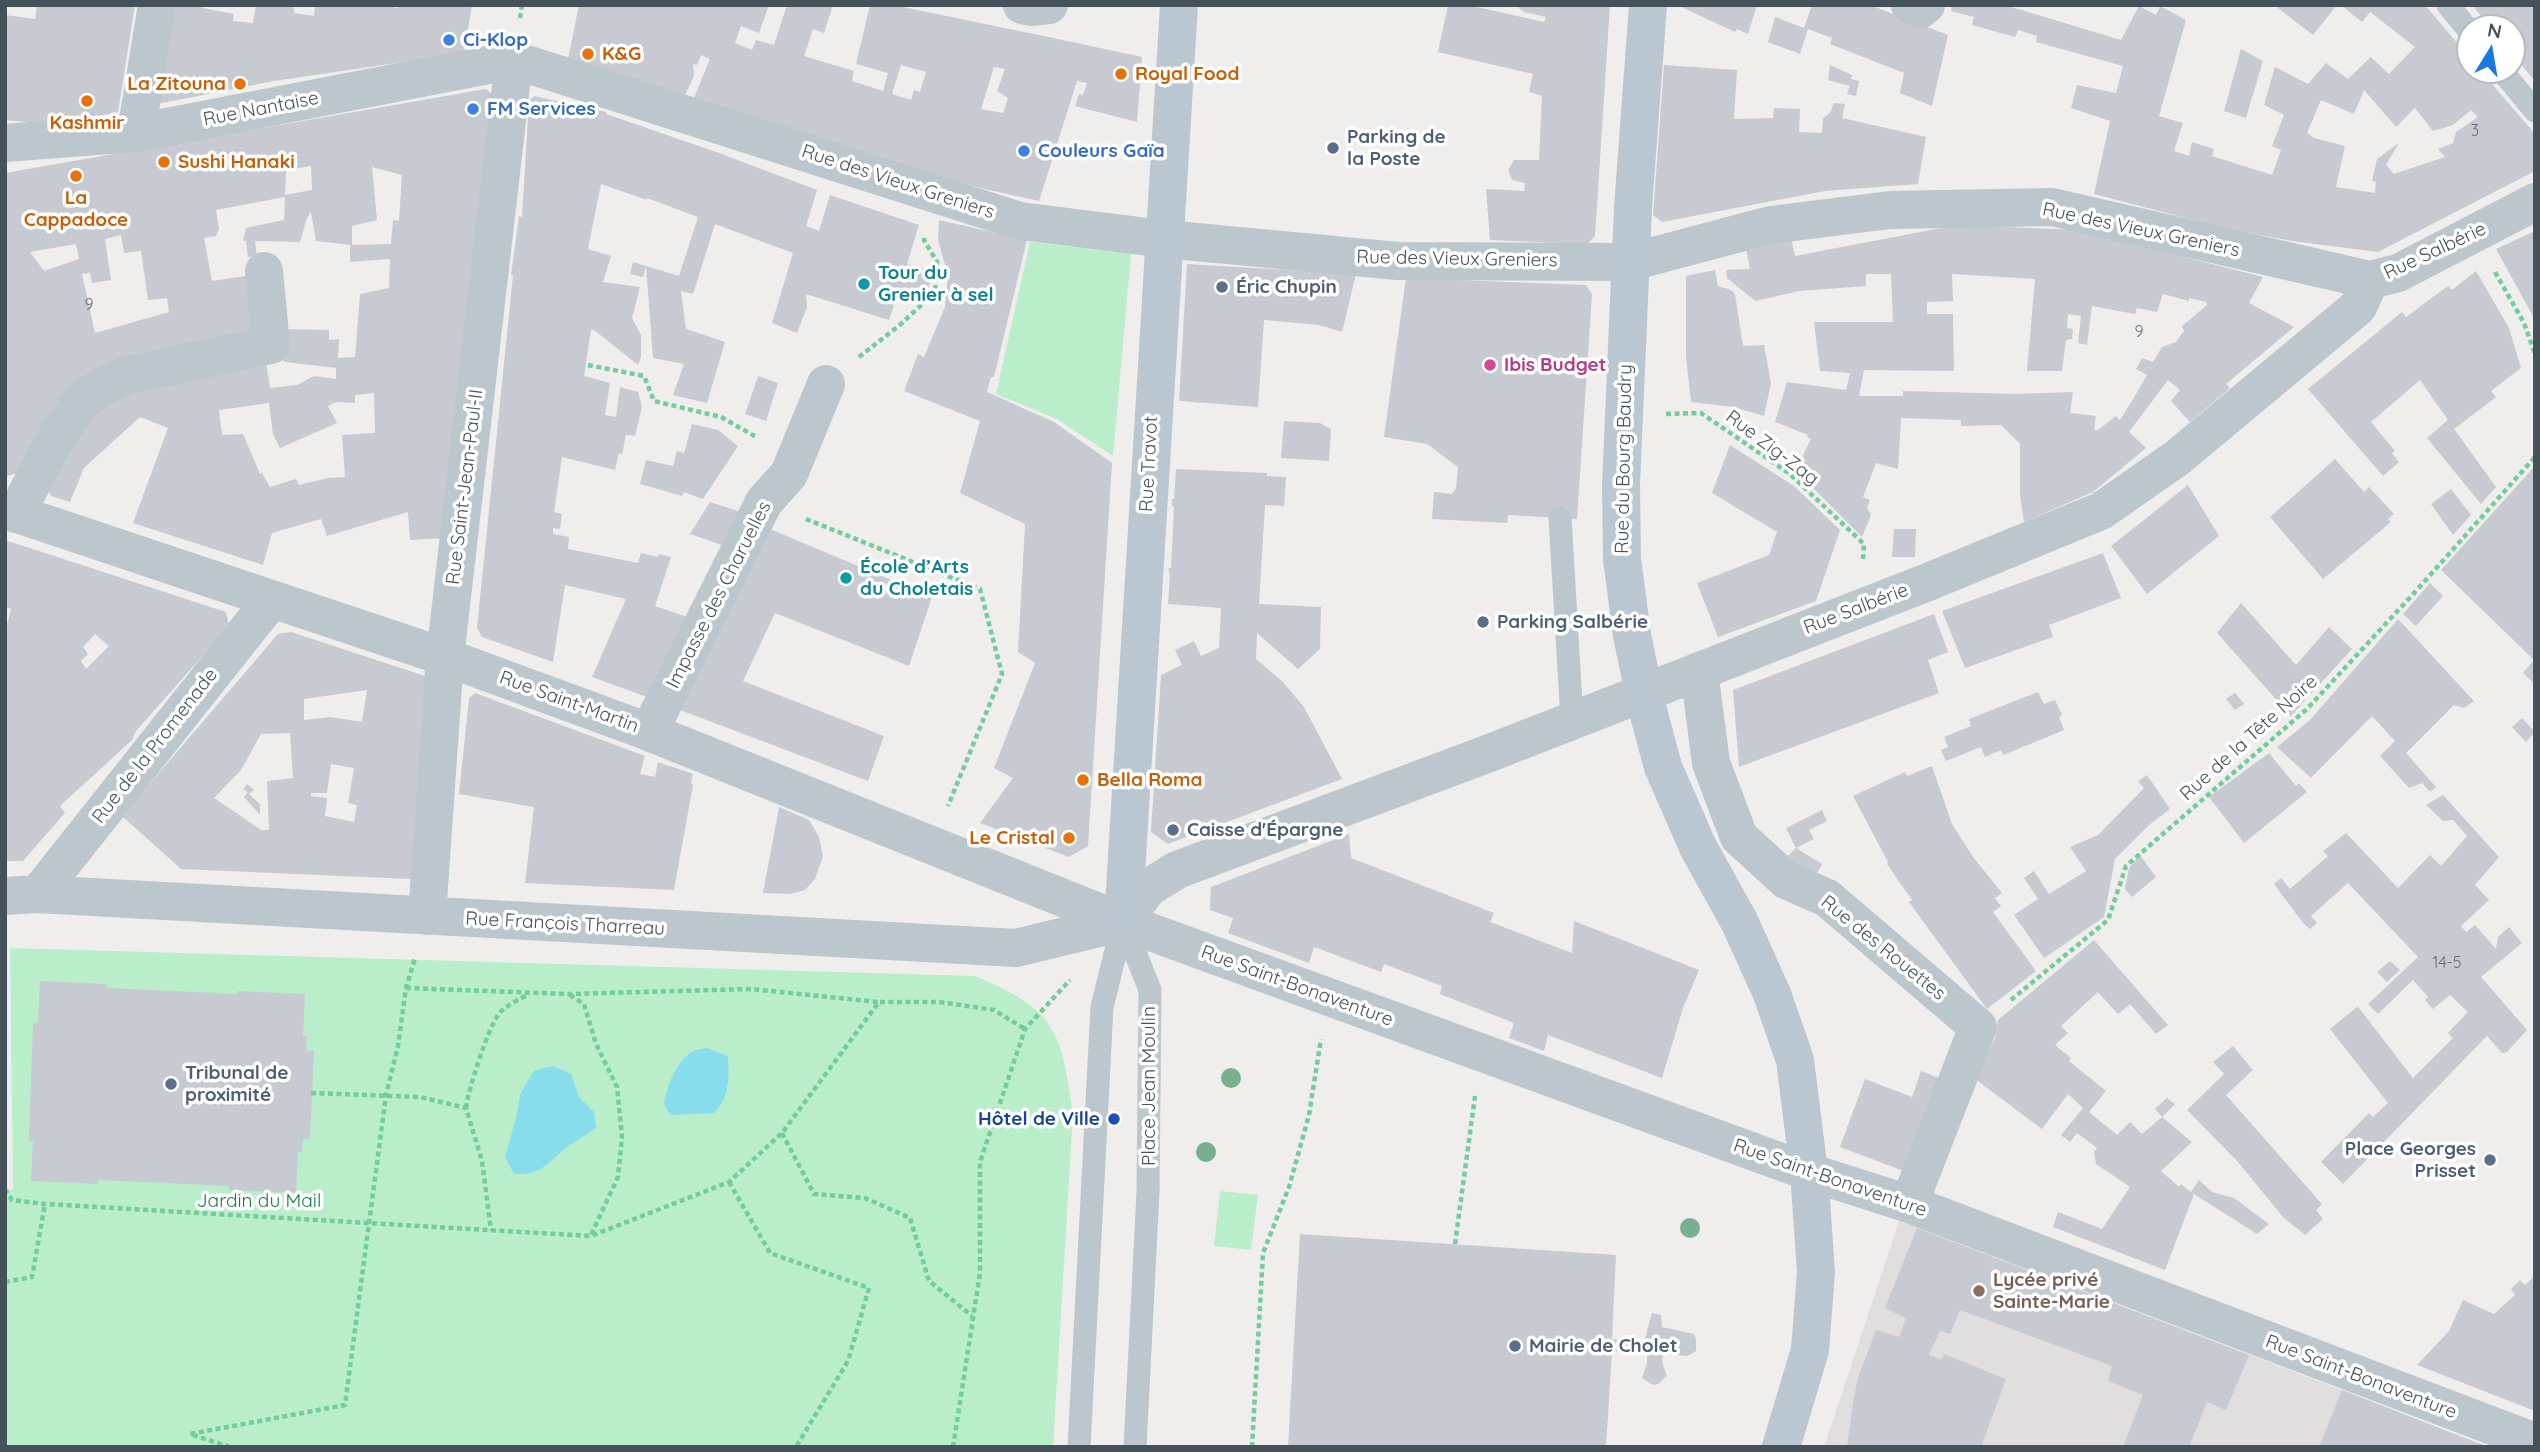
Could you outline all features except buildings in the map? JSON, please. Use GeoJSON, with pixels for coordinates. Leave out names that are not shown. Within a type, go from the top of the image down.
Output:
{"type":"FeatureCollection","features":[{"type":"Feature","properties":{"kind":"street"},"geometry":{"type":"LineString","coordinates":[[136,133],[157,5]]}},
{"type":"Feature","properties":{"kind":"street"},"geometry":{"type":"LineString","coordinates":[[1022,5],[1049,5]]}},
{"type":"Feature","properties":{"kind":"street","name":"Rue Travot"},"geometry":{"type":"LineString","coordinates":[[1123,922],[1179,5]]}},
{"type":"Feature","properties":{"kind":"street","name":"Rue du Bourg Baudry"},"geometry":{"type":"LineString","coordinates":[[1648,5],[1623,418],[1622,559],[1632,635],[1663,767],[1698,848],[1740,923],[1772,994],[1795,1060],[1809,1172],[1816,1272],[1810,1350],[1782,1447]]}},
{"type":"Feature","properties":{"kind":"street"},"geometry":{"type":"LineString","coordinates":[[1910,5],[1920,9],[1926,5]]}},
{"type":"Feature","properties":{"kind":"street","name":"Rue Nantaise"},"geometry":{"type":"LineString","coordinates":[[5,143],[136,133],[514,60]]}},
{"type":"Feature","properties":{"kind":"street","name":"Rue des Vieux Greniers"},"geometry":{"type":"LineString","coordinates":[[514,60],[1020,221],[1164,239],[1398,261],[1631,262],[1770,225],[1890,209],[2052,207],[2370,280]]}},
{"type":"Feature","properties":{"kind":"street","name":"Rue Saint-Jean-Paul-II"},"geometry":{"type":"LineString","coordinates":[[427,916],[445,657],[514,60]]}},
{"type":"Feature","properties":{"kind":"street","name":"Rue Salbérie"},"geometry":{"type":"LineString","coordinates":[[1123,922],[1148,888],[1177,870],[1699,671],[2101,510],[2177,458],[2358,307],[2370,280],[2398,273],[2535,202]]}},
{"type":"Feature","properties":{"kind":"street"},"geometry":{"type":"LineString","coordinates":[[11,512],[81,401],[103,386],[128,375],[271,345],[264,271]]}},
{"type":"Feature","properties":{"kind":"street","name":"Impasse des Charuelles"},"geometry":{"type":"LineString","coordinates":[[649,732],[764,502],[789,474],[826,384]]}},
{"type":"Feature","properties":{"kind":"street","name":"Rue Saint-Martin"},"geometry":{"type":"LineString","coordinates":[[11,512],[445,657],[649,732],[1123,922]]}},
{"type":"Feature","properties":{"kind":"street","name":"Rue de la Promenade"},"geometry":{"type":"LineString","coordinates":[[22,895],[272,599]]}},
{"type":"Feature","properties":{"kind":"street","name":"Rue des Rouettes"},"geometry":{"type":"LineString","coordinates":[[1699,671],[1711,763],[1739,837],[1786,880],[1828,898],[1978,1027]]}},
{"type":"Feature","properties":{"kind":"street","name":"Rue François Tharreau"},"geometry":{"type":"LineString","coordinates":[[22,895],[1016,948],[1123,922]]}},
{"type":"Feature","properties":{"kind":"street","name":"Rue Saint-Bonaventure"},"geometry":{"type":"LineString","coordinates":[[1123,922],[1809,1172],[1909,1204],[2535,1442]]}},
{"type":"Feature","properties":{"kind":"street"},"geometry":{"type":"LineString","coordinates":[[1909,1204],[1978,1027]]}},
{"type":"Feature","properties":{"kind":"lane"},"geometry":{"type":"LineString","coordinates":[[2513,84],[2535,111]]}},
{"type":"Feature","properties":{"kind":"lane"},"geometry":{"type":"LineString","coordinates":[[1560,518],[1572,720]]}},
{"type":"Feature","properties":{"kind":"lane"},"geometry":{"type":"LineString","coordinates":[[1079,1447],[1102,1007],[1123,922]]}},
{"type":"Feature","properties":{"kind":"lane","name":"Place Jean Moulin"},"geometry":{"type":"LineString","coordinates":[[1123,922],[1150,990],[1148,1192],[1135,1447]]}},
{"type":"Feature","properties":{"kind":"path"},"geometry":{"type":"LineString","coordinates":[[826,384],[901,324],[935,292],[937,262],[924,240],[936,195]]}},
{"type":"Feature","properties":{"kind":"path"},"geometry":{"type":"LineString","coordinates":[[2474,235],[2524,323],[2535,354]]}},
{"type":"Feature","properties":{"kind":"path"},"geometry":{"type":"LineString","coordinates":[[588,365],[643,376],[654,401],[721,417],[795,459]]}},
{"type":"Feature","properties":{"kind":"path","name":"Rue Zig-Zag"},"geometry":{"type":"LineString","coordinates":[[1623,418],[1701,413],[1790,474],[1864,544],[1857,609]]}},
{"type":"Feature","properties":{"kind":"path","name":"Rue de la Tête Noire"},"geometry":{"type":"LineString","coordinates":[[1978,1027],[2108,920],[2126,866],[2307,709],[2416,592],[2535,457]]}},
{"type":"Feature","properties":{"kind":"path"},"geometry":{"type":"LineString","coordinates":[[764,502],[980,589],[1003,674],[932,846]]}},
{"type":"Feature","properties":{"kind":"path"},"geometry":{"type":"LineString","coordinates":[[230,1447],[190,1434],[345,1405],[386,1095],[398,1046],[406,988],[427,916]]}},
{"type":"Feature","properties":{"kind":"path"},"geometry":{"type":"LineString","coordinates":[[406,988],[568,994],[751,989],[879,1002],[940,1002],[994,1010],[1025,1029],[980,1162],[980,1273],[953,1447]]}},
{"type":"Feature","properties":{"kind":"path"},"geometry":{"type":"LineString","coordinates":[[491,1230],[482,1161],[466,1108],[471,1084],[498,1014],[530,993]]}},
{"type":"Feature","properties":{"kind":"path"},"geometry":{"type":"LineString","coordinates":[[568,994],[584,1004],[596,1044],[617,1087],[622,1137],[618,1177],[591,1236]]}},
{"type":"Feature","properties":{"kind":"path"},"geometry":{"type":"LineString","coordinates":[[1252,1447],[1262,1253],[1289,1187],[1309,1115],[1327,997]]}},
{"type":"Feature","properties":{"kind":"path"},"geometry":{"type":"LineString","coordinates":[[5,1189],[12,1200],[46,1204],[591,1236],[729,1182],[782,1133],[879,1002]]}},
{"type":"Feature","properties":{"kind":"path"},"geometry":{"type":"LineString","coordinates":[[1455,1244],[1481,1053]]}},
{"type":"Feature","properties":{"kind":"path"},"geometry":{"type":"LineString","coordinates":[[311,1093],[420,1097],[466,1108]]}},
{"type":"Feature","properties":{"kind":"path"},"geometry":{"type":"LineString","coordinates":[[782,1133],[814,1194],[864,1198],[910,1218],[929,1281],[972,1316]]}},
{"type":"Feature","properties":{"kind":"path"},"geometry":{"type":"LineString","coordinates":[[729,1182],[770,1253],[869,1288],[848,1361],[796,1447]]}},
{"type":"Feature","properties":{"kind":"path"},"geometry":{"type":"LineString","coordinates":[[5,1282],[32,1277],[46,1204]]}},
{"type":"Feature","properties":{"kind":"shaded area","name":"Lycée privé Sainte-Marie"},"geometry":{"type":"Polygon","coordinates":[[[1899,1221],[2342,1390],[2488,1447],[1824,1447],[1899,1221]]]}},
{"type":"Feature","properties":{"kind":"green space"},"geometry":{"type":"Polygon","coordinates":[[[1030,242],[1131,254],[1113,456],[1057,419],[996,394],[1030,242]]]}},
{"type":"Feature","properties":{"kind":"green space","name":"Jardin du Mail"},"geometry":{"type":"Polygon","coordinates":[[[10,948],[975,976],[1002,988],[1023,1000],[1050,1026],[1064,1061],[1073,1114],[1053,1447],[5,1447],[5,1191],[13,1190],[10,948]]]}},
{"type":"Feature","properties":{"kind":"green space"},"geometry":{"type":"Polygon","coordinates":[[[1220,1191],[1258,1195],[1251,1250],[1214,1246],[1220,1191]]]}},
{"type":"Feature","properties":{"kind":"water"},"geometry":{"type":"Polygon","coordinates":[[[707,1048],[728,1056],[728,1079],[723,1101],[714,1113],[670,1115],[664,1104],[676,1069],[690,1053],[707,1048]]]}},
{"type":"Feature","properties":{"kind":"water"},"geometry":{"type":"Polygon","coordinates":[[[553,1066],[571,1074],[579,1097],[594,1112],[596,1128],[570,1144],[538,1170],[514,1174],[505,1157],[520,1094],[534,1071],[553,1066]]]}},
{"type":"Feature","properties":{"kind":"place","name":"Ci-Klop"},"geometry":{"type":"Point","coordinates":[449,40]}},
{"type":"Feature","properties":{"kind":"place","name":"K&G"},"geometry":{"type":"Point","coordinates":[588,54]}},
{"type":"Feature","properties":{"kind":"place","name":"Royal Food"},"geometry":{"type":"Point","coordinates":[1121,74]}},
{"type":"Feature","properties":{"kind":"place","name":"La Zitouna"},"geometry":{"type":"Point","coordinates":[240,84]}},
{"type":"Feature","properties":{"kind":"place","name":"Kashmir"},"geometry":{"type":"Point","coordinates":[87,101]}},
{"type":"Feature","properties":{"kind":"place","name":"FM Services"},"geometry":{"type":"Point","coordinates":[473,109]}},
{"type":"Feature","properties":{"kind":"place","name":"Parking de la Poste"},"geometry":{"type":"Point","coordinates":[1333,148]}},
{"type":"Feature","properties":{"kind":"place","name":"Couleurs Gaïa"},"geometry":{"type":"Point","coordinates":[1024,151]}},
{"type":"Feature","properties":{"kind":"place","name":"Sushi Hanaki"},"geometry":{"type":"Point","coordinates":[164,162]}},
{"type":"Feature","properties":{"kind":"place","name":"La Cappadoce"},"geometry":{"type":"Point","coordinates":[76,176]}},
{"type":"Feature","properties":{"kind":"place","name":"Tour du Grenier à sel"},"geometry":{"type":"Point","coordinates":[864,284]}},
{"type":"Feature","properties":{"kind":"place","name":"Éric Chupin"},"geometry":{"type":"Point","coordinates":[1222,287]}},
{"type":"Feature","properties":{"kind":"place","name":"Ibis Budget"},"geometry":{"type":"Point","coordinates":[1490,365]}},
{"type":"Feature","properties":{"kind":"place","name":"École d’Arts du Choletais"},"geometry":{"type":"Point","coordinates":[846,578]}},
{"type":"Feature","properties":{"kind":"place","name":"Parking Salbérie"},"geometry":{"type":"Point","coordinates":[1483,622]}},
{"type":"Feature","properties":{"kind":"place","name":"Bella Roma"},"geometry":{"type":"Point","coordinates":[1083,780]}},
{"type":"Feature","properties":{"kind":"place","name":"Caisse d'Épargne"},"geometry":{"type":"Point","coordinates":[1173,830]}},
{"type":"Feature","properties":{"kind":"place","name":"Le Cristal"},"geometry":{"type":"Point","coordinates":[1069,838]}},
{"type":"Feature","properties":{"kind":"place","name":"Tribunal de proximité"},"geometry":{"type":"Point","coordinates":[171,1084]}},
{"type":"Feature","properties":{"kind":"place","name":"Hôtel de Ville"},"geometry":{"type":"Point","coordinates":[1114,1119]}},
{"type":"Feature","properties":{"kind":"place","name":"Place Georges Prisset"},"geometry":{"type":"Point","coordinates":[2490,1160]}},
{"type":"Feature","properties":{"kind":"place","name":"Lycée privé Sainte-Marie"},"geometry":{"type":"Point","coordinates":[1979,1291]}},
{"type":"Feature","properties":{"kind":"place","name":"Mairie de Cholet"},"geometry":{"type":"Point","coordinates":[1515,1346]}}]}
